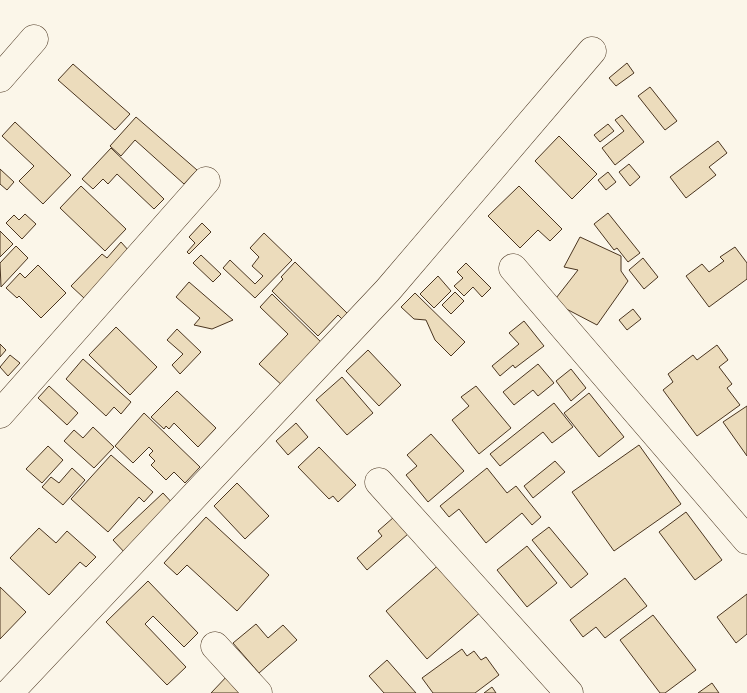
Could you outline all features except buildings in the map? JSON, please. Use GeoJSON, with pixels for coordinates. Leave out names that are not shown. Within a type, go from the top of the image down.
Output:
{"type":"FeatureCollection","features":[{"type":"Feature","properties":{"kind":"street"},"geometry":{"type":"LineString","coordinates":[[0,78],[34,39]]}},
{"type":"Feature","properties":{"kind":"street"},"geometry":{"type":"LineString","coordinates":[[9,693],[388,290],[592,50]]}},
{"type":"Feature","properties":{"kind":"street"},"geometry":{"type":"LineString","coordinates":[[0,414],[206,181]]}},
{"type":"Feature","properties":{"kind":"street"},"geometry":{"type":"LineString","coordinates":[[512,268],[747,540]]}},
{"type":"Feature","properties":{"kind":"street"},"geometry":{"type":"LineString","coordinates":[[379,482],[569,693]]}},
{"type":"Feature","properties":{"kind":"street"},"geometry":{"type":"LineString","coordinates":[[216,646],[258,693]]}}]}
